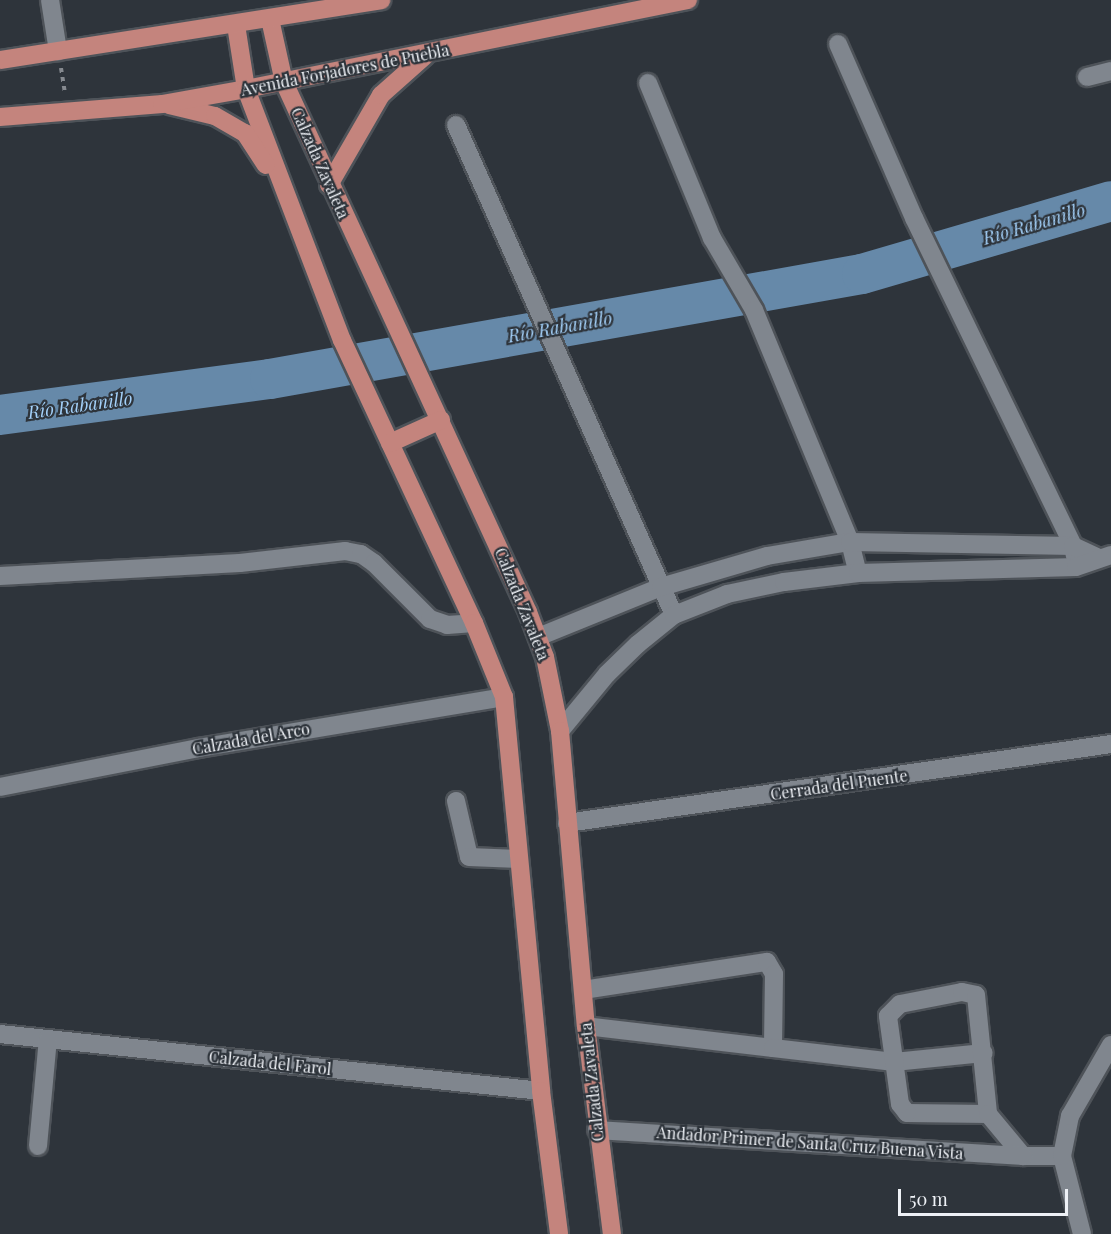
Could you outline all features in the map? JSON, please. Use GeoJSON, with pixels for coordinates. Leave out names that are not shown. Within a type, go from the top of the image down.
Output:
{"type":"FeatureCollection","features":[{"type":"Feature","properties":{"kind":"main road"},"geometry":{"type":"LineString","coordinates":[[0,60],[236,25],[381,0]]}},
{"type":"Feature","properties":{"kind":"main road","name":"Avenida Forjadores de Puebla"},"geometry":{"type":"LineString","coordinates":[[0,117],[162,104],[427,55],[688,0]]}},
{"type":"Feature","properties":{"kind":"main road","name":"Calzada Zavaleta"},"geometry":{"type":"LineString","coordinates":[[270,19],[284,82],[329,185],[421,376],[538,637],[561,731],[586,1026],[597,1130],[612,1234]]}},
{"type":"Feature","properties":{"kind":"main road"},"geometry":{"type":"LineString","coordinates":[[236,25],[246,89],[283,191],[342,340],[474,623],[504,697],[541,1091],[559,1234]]}},
{"type":"Feature","properties":{"kind":"main road"},"geometry":{"type":"LineString","coordinates":[[329,185],[381,95],[427,55]]}},
{"type":"Feature","properties":{"kind":"main road"},"geometry":{"type":"LineString","coordinates":[[162,104],[215,116],[245,134],[283,191]]}},
{"type":"Feature","properties":{"kind":"main road"},"geometry":{"type":"LineString","coordinates":[[390,443],[441,420]]}},
{"type":"Feature","properties":{"kind":"street"},"geometry":{"type":"LineString","coordinates":[[50,0],[57,51]]}},
{"type":"Feature","properties":{"kind":"street"},"geometry":{"type":"LineString","coordinates":[[838,44],[914,218],[1074,546],[1076,567]]}},
{"type":"Feature","properties":{"kind":"street"},"geometry":{"type":"LineString","coordinates":[[1087,77],[1111,71]]}},
{"type":"Feature","properties":{"kind":"street"},"geometry":{"type":"LineString","coordinates":[[648,83],[712,238],[754,310],[850,542],[858,573]]}},
{"type":"Feature","properties":{"kind":"street"},"geometry":{"type":"LineString","coordinates":[[456,125],[535,307],[674,615]]}},
{"type":"Feature","properties":{"kind":"street"},"geometry":{"type":"LineString","coordinates":[[538,637],[661,587],[767,556],[850,542],[1074,546],[1104,556]]}},
{"type":"Feature","properties":{"kind":"street"},"geometry":{"type":"LineString","coordinates":[[0,576],[240,563],[345,551],[361,554],[374,562],[430,619],[447,625],[474,623]]}},
{"type":"Feature","properties":{"kind":"street"},"geometry":{"type":"LineString","coordinates":[[561,731],[607,674],[674,615],[727,594],[784,582],[858,573],[1076,567],[1104,556]]}},
{"type":"Feature","properties":{"kind":"street","name":"Calzada del Arco"},"geometry":{"type":"LineString","coordinates":[[0,787],[199,748],[504,697]]}},
{"type":"Feature","properties":{"kind":"street","name":"Cerrada del Puente"},"geometry":{"type":"LineString","coordinates":[[567,823],[1111,744]]}},
{"type":"Feature","properties":{"kind":"street"},"geometry":{"type":"LineString","coordinates":[[456,801],[469,857],[519,859]]}},
{"type":"Feature","properties":{"kind":"street"},"geometry":{"type":"LineString","coordinates":[[583,990],[766,962],[774,974],[773,1048]]}},
{"type":"Feature","properties":{"kind":"street"},"geometry":{"type":"LineString","coordinates":[[988,1114],[907,1113],[900,1104],[888,1016],[900,1004],[962,992],[976,995],[984,1053],[988,1114],[1023,1156]]}},
{"type":"Feature","properties":{"kind":"street"},"geometry":{"type":"LineString","coordinates":[[586,1026],[894,1062],[984,1053]]}},
{"type":"Feature","properties":{"kind":"street","name":"Calzada del Farol"},"geometry":{"type":"LineString","coordinates":[[0,1034],[541,1091]]}},
{"type":"Feature","properties":{"kind":"street"},"geometry":{"type":"LineString","coordinates":[[38,1146],[48,1039]]}},
{"type":"Feature","properties":{"kind":"street"},"geometry":{"type":"LineString","coordinates":[[1082,1234],[1062,1156],[1070,1116],[1091,1074],[1111,1045]]}},
{"type":"Feature","properties":{"kind":"street"},"geometry":{"type":"LineString","coordinates":[[1091,1074],[1111,1073]]}},
{"type":"Feature","properties":{"kind":"street","name":"Andador Primer de Santa Cruz Buena Vista"},"geometry":{"type":"LineString","coordinates":[[597,1130],[1023,1156],[1062,1156]]}},
{"type":"Feature","properties":{"kind":"path"},"geometry":{"type":"LineString","coordinates":[[57,51],[68,112]]}},
{"type":"Feature","properties":{"kind":"waterway","name":"Río Rabanillo"},"geometry":{"type":"LineString","coordinates":[[0,415],[270,379],[862,274],[1111,201]]}}]}
